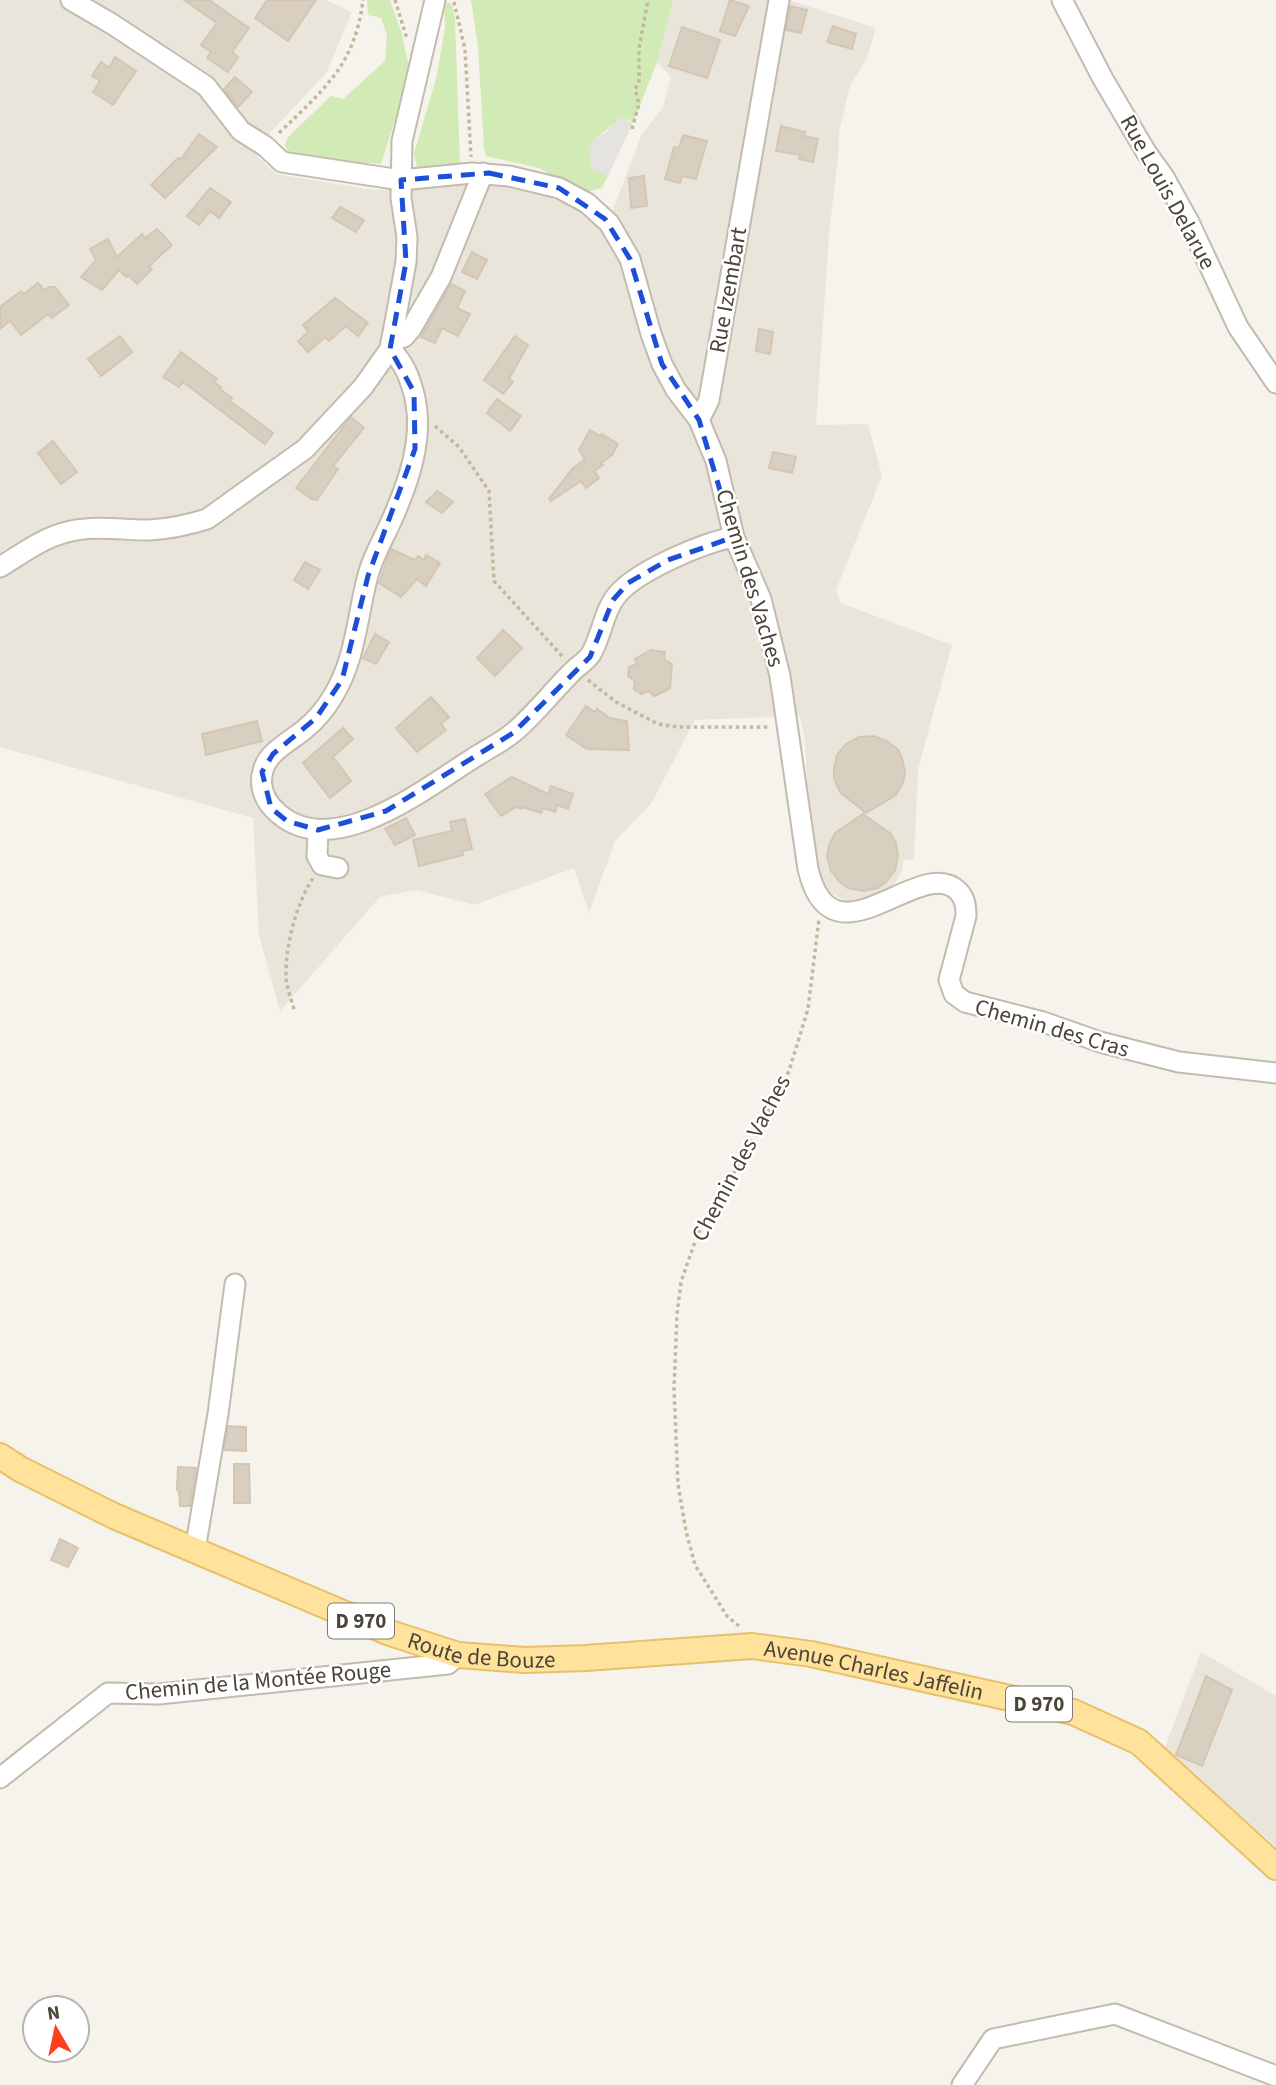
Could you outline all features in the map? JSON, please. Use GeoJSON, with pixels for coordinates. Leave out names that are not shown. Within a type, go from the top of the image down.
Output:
{"type":"FeatureCollection","features":[{"type":"Feature","properties":{"kind":"main road","name":"Route de Bouze"},"geometry":{"type":"LineString","coordinates":[[0,1456],[20,1469],[114,1516],[390,1633],[458,1655],[525,1660],[752,1646]]}},
{"type":"Feature","properties":{"kind":"main road","name":"Avenue Charles Jaffelin"},"geometry":{"type":"LineString","coordinates":[[752,1646],[811,1654],[1073,1712],[1139,1742],[1276,1867]]}},
{"type":"Feature","properties":{"kind":"street","name":"Chemin des Vaches"},"geometry":{"type":"LineString","coordinates":[[71,0],[206,86],[242,131],[265,146],[282,162],[401,180],[477,173],[509,176],[559,188],[587,203],[609,223],[630,259],[662,364],[676,390],[699,420],[716,461],[734,537],[761,599],[780,676],[808,869],[813,889],[825,904]]}},
{"type":"Feature","properties":{"kind":"street"},"geometry":{"type":"LineString","coordinates":[[0,567],[49,537],[69,531],[160,529],[207,519],[305,449],[363,387],[391,345],[406,262],[407,237],[401,180],[402,141],[435,0]]}},
{"type":"Feature","properties":{"kind":"street","name":"Rue Izembart"},"geometry":{"type":"LineString","coordinates":[[699,420],[709,400],[779,0]]}},
{"type":"Feature","properties":{"kind":"street","name":"Rue Louis Delarue"},"geometry":{"type":"LineString","coordinates":[[1062,0],[1103,79],[1189,222],[1238,327],[1276,383]]}},
{"type":"Feature","properties":{"kind":"street"},"geometry":{"type":"LineString","coordinates":[[391,345],[404,337],[441,277],[477,173]]}},
{"type":"Feature","properties":{"kind":"street"},"geometry":{"type":"LineString","coordinates":[[391,345],[410,379],[418,417],[415,449],[404,488],[372,564],[353,648],[342,680],[321,712],[306,728],[265,762],[262,790],[271,808],[287,821],[318,830],[338,829],[406,801],[513,733],[574,669],[590,657],[613,600],[628,583],[668,560],[734,537]]}},
{"type":"Feature","properties":{"kind":"street"},"geometry":{"type":"LineString","coordinates":[[318,830],[317,856],[330,867]]}},
{"type":"Feature","properties":{"kind":"street","name":"Chemin des Cras"},"geometry":{"type":"LineString","coordinates":[[825,904],[841,911],[857,911],[930,884],[948,885],[960,892],[966,906],[966,916],[949,980],[959,999],[995,1012],[1043,1022],[1157,1058],[1276,1073]]}},
{"type":"Feature","properties":{"kind":"street"},"geometry":{"type":"LineString","coordinates":[[195,1550],[219,1414],[235,1284]]}},
{"type":"Feature","properties":{"kind":"street","name":"Chemin de la Montée Rouge"},"geometry":{"type":"LineString","coordinates":[[0,1778],[108,1693],[159,1694],[447,1664],[458,1655]]}},
{"type":"Feature","properties":{"kind":"street"},"geometry":{"type":"LineString","coordinates":[[962,2085],[993,2039],[1115,2014],[1276,2076]]}},
{"type":"Feature","properties":{"kind":"path"},"geometry":{"type":"LineString","coordinates":[[265,146],[333,80],[352,46],[363,0]]}},
{"type":"Feature","properties":{"kind":"path"},"geometry":{"type":"LineString","coordinates":[[453,0],[465,49],[477,173]]}},
{"type":"Feature","properties":{"kind":"path"},"geometry":{"type":"LineString","coordinates":[[632,129],[639,104],[635,89],[639,83],[639,48],[648,0]]}},
{"type":"Feature","properties":{"kind":"path"},"geometry":{"type":"LineString","coordinates":[[418,417],[459,447],[489,491],[494,581],[574,669],[615,702],[658,724],[678,727],[788,725]]}},
{"type":"Feature","properties":{"kind":"path"},"geometry":{"type":"LineString","coordinates":[[294,1009],[286,975],[293,927],[310,882],[330,867]]}},
{"type":"Feature","properties":{"kind":"path","name":"Chemin des Vaches"},"geometry":{"type":"LineString","coordinates":[[752,1646],[706,1586],[689,1548],[678,1483],[674,1389],[677,1314],[681,1282],[698,1233],[747,1151],[789,1071],[808,1009],[820,915],[825,904]]}},
{"type":"Feature","properties":{"kind":"highlighted area"},"geometry":{"type":"Polygon","coordinates":[[[489,173],[559,188],[605,219],[630,259],[662,364],[699,420],[734,537],[668,560],[628,583],[613,600],[590,657],[513,733],[386,811],[318,830],[287,821],[271,808],[262,772],[273,754],[316,718],[342,680],[368,576],[415,449],[414,392],[390,349],[406,262],[401,180],[489,173]]]}},
{"type":"Feature","properties":{"kind":"shaded area"},"geometry":{"type":"Polygon","coordinates":[[[0,0],[326,0],[352,12],[327,72],[270,133],[258,157],[276,174],[374,190],[435,188],[496,181],[540,192],[593,218],[605,230],[642,134],[663,107],[671,77],[657,62],[673,0],[789,0],[876,28],[866,60],[850,86],[839,132],[816,425],[868,424],[882,476],[836,590],[841,603],[952,645],[918,769],[914,859],[904,860],[902,871],[892,889],[866,903],[846,901],[828,891],[821,883],[817,873],[808,812],[805,741],[800,716],[695,720],[651,804],[615,841],[589,913],[574,868],[474,905],[417,890],[380,897],[280,1011],[259,935],[253,818],[0,747],[0,0]]]}},
{"type":"Feature","properties":{"kind":"shaded area"},"geometry":{"type":"Polygon","coordinates":[[[621,117],[633,123],[608,176],[592,169],[588,150],[594,140],[621,117]]]}},
{"type":"Feature","properties":{"kind":"shaded area"},"geometry":{"type":"Polygon","coordinates":[[[1201,1652],[1276,1696],[1276,1846],[1224,1803],[1194,1772],[1164,1750],[1201,1652]]]}},
{"type":"Feature","properties":{"kind":"green space"},"geometry":{"type":"Polygon","coordinates":[[[367,0],[390,0],[401,31],[410,72],[381,164],[289,156],[285,144],[288,137],[331,96],[343,99],[385,61],[387,35],[381,18],[368,15],[367,0]]]}},
{"type":"Feature","properties":{"kind":"green space"},"geometry":{"type":"Polygon","coordinates":[[[471,0],[673,0],[657,62],[633,123],[629,119],[611,126],[594,140],[592,169],[608,176],[602,188],[589,191],[561,181],[539,168],[486,156],[478,47],[471,0]]]}},
{"type":"Feature","properties":{"kind":"green space"},"geometry":{"type":"Polygon","coordinates":[[[449,3],[455,18],[460,165],[417,167],[414,154],[437,75],[445,27],[444,4],[449,3]]]}},
{"type":"Feature","properties":{"kind":"building"},"geometry":{"type":"Polygon","coordinates":[[[184,0],[209,0],[249,28],[232,52],[238,57],[228,72],[207,58],[211,52],[201,45],[217,23],[184,0]]]}},
{"type":"Feature","properties":{"kind":"building"},"geometry":{"type":"Polygon","coordinates":[[[267,0],[316,0],[288,41],[255,18],[267,0]]]}},
{"type":"Feature","properties":{"kind":"building"},"geometry":{"type":"Polygon","coordinates":[[[730,0],[749,6],[735,36],[720,31],[730,0]]]}},
{"type":"Feature","properties":{"kind":"building"},"geometry":{"type":"Polygon","coordinates":[[[790,6],[807,10],[801,33],[786,30],[790,6]]]}},
{"type":"Feature","properties":{"kind":"building"},"geometry":{"type":"Polygon","coordinates":[[[833,26],[856,34],[852,49],[827,42],[833,26]]]}},
{"type":"Feature","properties":{"kind":"building"},"geometry":{"type":"Polygon","coordinates":[[[682,27],[720,40],[707,78],[669,66],[682,27]]]}},
{"type":"Feature","properties":{"kind":"building"},"geometry":{"type":"Polygon","coordinates":[[[115,57],[136,71],[113,105],[93,92],[100,81],[92,76],[101,62],[109,68],[115,57]]]}},
{"type":"Feature","properties":{"kind":"building"},"geometry":{"type":"Polygon","coordinates":[[[235,77],[252,92],[238,107],[224,89],[235,77]]]}},
{"type":"Feature","properties":{"kind":"building"},"geometry":{"type":"Polygon","coordinates":[[[781,126],[805,132],[804,136],[818,139],[813,162],[799,159],[800,155],[776,151],[781,126]]]}},
{"type":"Feature","properties":{"kind":"building"},"geometry":{"type":"Polygon","coordinates":[[[199,134],[217,147],[165,198],[151,185],[178,158],[181,159],[199,134]]]}},
{"type":"Feature","properties":{"kind":"building"},"geometry":{"type":"Polygon","coordinates":[[[683,135],[707,141],[696,179],[682,176],[680,183],[665,179],[674,147],[679,148],[683,135]]]}},
{"type":"Feature","properties":{"kind":"building"},"geometry":{"type":"Polygon","coordinates":[[[644,176],[647,206],[631,208],[629,178],[644,176]]]}},
{"type":"Feature","properties":{"kind":"building"},"geometry":{"type":"Polygon","coordinates":[[[210,188],[231,202],[219,218],[210,211],[199,225],[187,216],[210,188]]]}},
{"type":"Feature","properties":{"kind":"building"},"geometry":{"type":"Polygon","coordinates":[[[340,207],[364,220],[356,232],[332,218],[340,207]]]}},
{"type":"Feature","properties":{"kind":"building"},"geometry":{"type":"Polygon","coordinates":[[[157,229],[172,245],[149,266],[152,269],[137,284],[119,270],[102,290],[81,277],[96,260],[90,249],[108,239],[117,257],[142,234],[145,238],[157,229]]]}},
{"type":"Feature","properties":{"kind":"building"},"geometry":{"type":"Polygon","coordinates":[[[472,252],[487,260],[477,279],[462,272],[472,252]]]}},
{"type":"Feature","properties":{"kind":"building"},"geometry":{"type":"Polygon","coordinates":[[[38,283],[44,290],[55,287],[69,305],[52,318],[48,314],[21,335],[10,321],[0,329],[0,307],[21,291],[24,294],[38,283]]]}},
{"type":"Feature","properties":{"kind":"building"},"geometry":{"type":"Polygon","coordinates":[[[451,284],[465,291],[457,308],[470,314],[458,336],[442,328],[435,343],[421,337],[451,284]]]}},
{"type":"Feature","properties":{"kind":"building"},"geometry":{"type":"Polygon","coordinates":[[[335,298],[368,323],[358,336],[346,326],[329,341],[325,337],[308,352],[298,341],[308,332],[303,325],[335,298]]]}},
{"type":"Feature","properties":{"kind":"building"},"geometry":{"type":"Polygon","coordinates":[[[759,329],[773,332],[770,354],[756,351],[759,329]]]}},
{"type":"Feature","properties":{"kind":"building"},"geometry":{"type":"Polygon","coordinates":[[[120,336],[132,352],[101,376],[88,359],[120,336]]]}},
{"type":"Feature","properties":{"kind":"building"},"geometry":{"type":"Polygon","coordinates":[[[515,336],[528,345],[509,379],[513,382],[503,394],[484,380],[515,336]]]}},
{"type":"Feature","properties":{"kind":"building"},"geometry":{"type":"Polygon","coordinates":[[[181,352],[217,379],[214,382],[232,398],[230,401],[273,433],[265,444],[183,382],[179,387],[163,377],[181,352]]]}},
{"type":"Feature","properties":{"kind":"building"},"geometry":{"type":"Polygon","coordinates":[[[497,399],[521,416],[510,431],[487,413],[497,399]]]}},
{"type":"Feature","properties":{"kind":"building"},"geometry":{"type":"Polygon","coordinates":[[[351,417],[364,428],[333,466],[338,469],[317,500],[312,499],[296,488],[351,417]]]}},
{"type":"Feature","properties":{"kind":"building"},"geometry":{"type":"Polygon","coordinates":[[[590,430],[618,444],[612,455],[594,471],[599,478],[586,488],[581,481],[551,501],[549,499],[572,469],[585,459],[579,450],[590,430]]]}},
{"type":"Feature","properties":{"kind":"building"},"geometry":{"type":"Polygon","coordinates":[[[53,441],[77,472],[61,484],[38,453],[53,441]]]}},
{"type":"Feature","properties":{"kind":"building"},"geometry":{"type":"Polygon","coordinates":[[[773,452],[796,457],[792,473],[769,468],[773,452]]]}},
{"type":"Feature","properties":{"kind":"building"},"geometry":{"type":"Polygon","coordinates":[[[437,491],[453,502],[442,513],[426,502],[437,491]]]}},
{"type":"Feature","properties":{"kind":"building"},"geometry":{"type":"Polygon","coordinates":[[[391,549],[415,560],[418,556],[424,560],[426,555],[440,563],[426,586],[417,579],[401,597],[379,583],[391,549]]]}},
{"type":"Feature","properties":{"kind":"building"},"geometry":{"type":"Polygon","coordinates":[[[305,562],[320,570],[308,589],[294,580],[305,562]]]}},
{"type":"Feature","properties":{"kind":"building"},"geometry":{"type":"Polygon","coordinates":[[[503,630],[522,648],[495,676],[477,658],[503,630]]]}},
{"type":"Feature","properties":{"kind":"building"},"geometry":{"type":"Polygon","coordinates":[[[375,634],[389,642],[376,664],[363,658],[375,634]]]}},
{"type":"Feature","properties":{"kind":"building"},"geometry":{"type":"Polygon","coordinates":[[[651,650],[665,652],[664,659],[672,664],[670,688],[655,696],[648,691],[641,694],[634,689],[635,681],[628,676],[629,667],[637,664],[635,659],[651,650]]]}},
{"type":"Feature","properties":{"kind":"building"},"geometry":{"type":"Polygon","coordinates":[[[431,697],[449,717],[441,724],[446,730],[417,752],[396,728],[431,697]]]}},
{"type":"Feature","properties":{"kind":"building"},"geometry":{"type":"Polygon","coordinates":[[[586,706],[595,712],[597,709],[610,718],[627,721],[629,750],[587,749],[566,735],[586,706]]]}},
{"type":"Feature","properties":{"kind":"building"},"geometry":{"type":"Polygon","coordinates":[[[257,721],[262,741],[206,755],[202,734],[257,721]]]}},
{"type":"Feature","properties":{"kind":"building"},"geometry":{"type":"Polygon","coordinates":[[[343,728],[353,739],[333,757],[351,781],[330,798],[303,763],[343,728]]]}},
{"type":"Feature","properties":{"kind":"building"},"geometry":{"type":"Polygon","coordinates":[[[873,736],[887,741],[898,750],[905,773],[896,795],[866,813],[840,792],[834,779],[834,769],[837,755],[846,744],[859,737],[873,736]]]}},
{"type":"Feature","properties":{"kind":"building"},"geometry":{"type":"Polygon","coordinates":[[[512,777],[548,794],[551,786],[573,794],[568,809],[557,805],[555,812],[543,808],[541,813],[516,807],[501,816],[485,794],[512,777]]]}},
{"type":"Feature","properties":{"kind":"building"},"geometry":{"type":"Polygon","coordinates":[[[863,814],[891,834],[898,856],[895,870],[886,882],[878,888],[863,891],[848,888],[840,882],[831,871],[827,856],[835,833],[863,814]]]}},
{"type":"Feature","properties":{"kind":"building"},"geometry":{"type":"Polygon","coordinates":[[[406,818],[415,835],[395,845],[385,829],[406,818]]]}},
{"type":"Feature","properties":{"kind":"building"},"geometry":{"type":"Polygon","coordinates":[[[465,819],[472,849],[462,851],[463,855],[419,866],[413,840],[452,831],[450,822],[465,819]]]}},
{"type":"Feature","properties":{"kind":"building"},"geometry":{"type":"Polygon","coordinates":[[[228,1426],[246,1427],[246,1451],[224,1450],[228,1426]]]}},
{"type":"Feature","properties":{"kind":"building"},"geometry":{"type":"Polygon","coordinates":[[[234,1464],[249,1464],[250,1503],[234,1503],[234,1464]]]}},
{"type":"Feature","properties":{"kind":"building"},"geometry":{"type":"Polygon","coordinates":[[[178,1467],[196,1468],[190,1506],[180,1506],[177,1490],[178,1467]]]}},
{"type":"Feature","properties":{"kind":"building"},"geometry":{"type":"Polygon","coordinates":[[[60,1539],[78,1548],[68,1567],[51,1560],[60,1539]]]}},
{"type":"Feature","properties":{"kind":"building"},"geometry":{"type":"Polygon","coordinates":[[[1206,1676],[1232,1690],[1202,1766],[1176,1755],[1206,1676]]]}}]}
